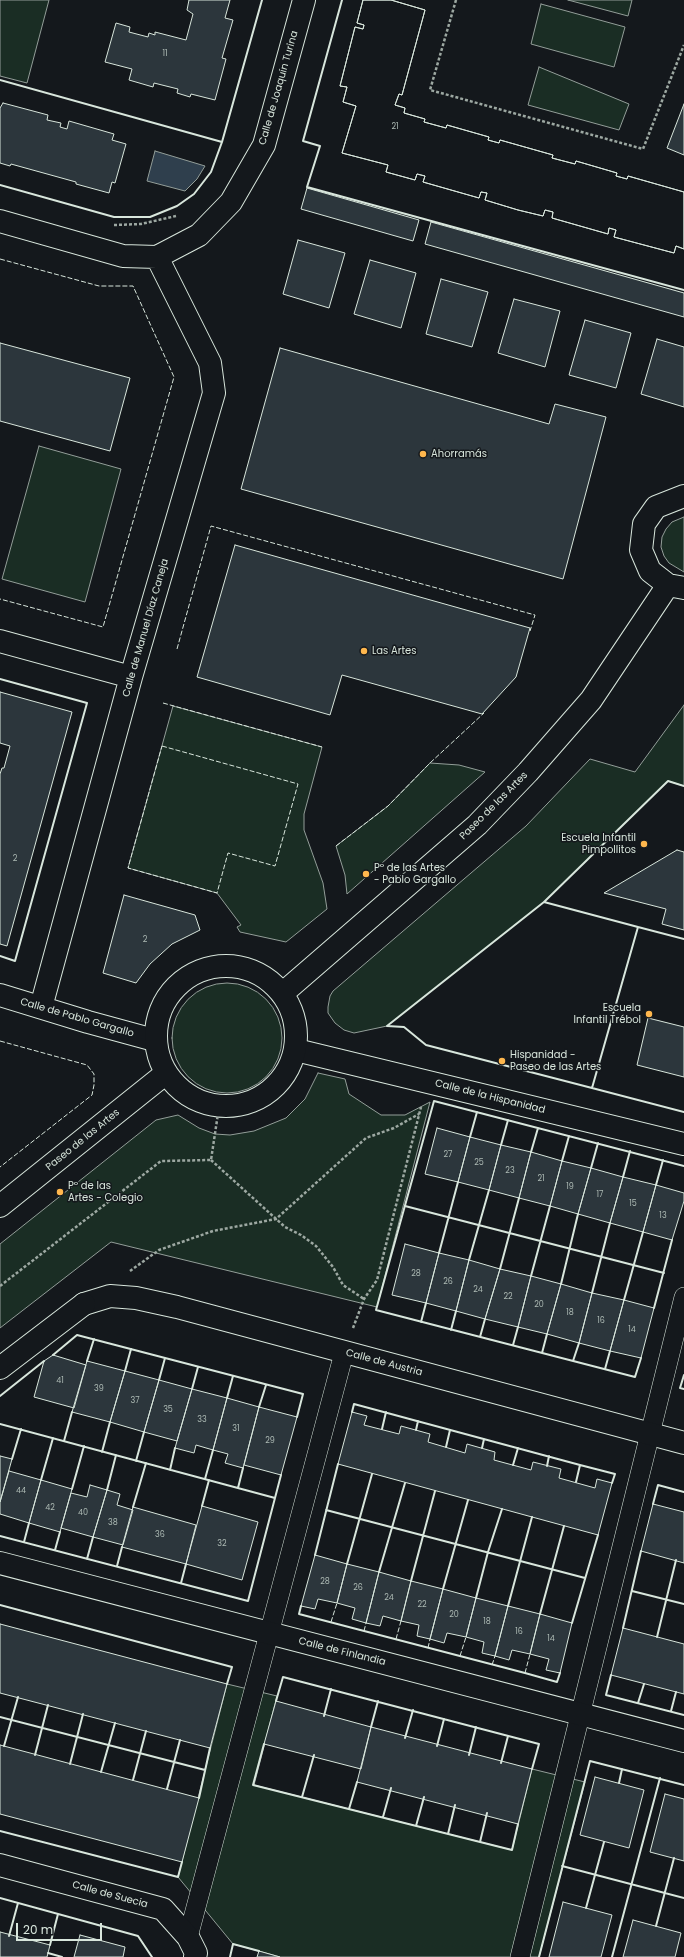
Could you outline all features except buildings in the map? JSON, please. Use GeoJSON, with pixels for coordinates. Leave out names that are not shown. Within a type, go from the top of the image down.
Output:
{"type":"FeatureCollection","features":[{"type":"Feature","properties":{"kind":"street","name":"Calle de Joaquín Turina"},"geometry":{"type":"LineString","coordinates":[[0,221],[123,256],[157,257],[199,235],[231,202],[264,145],[304,0]]}},
{"type":"Feature","properties":{"kind":"street","name":"Calle de Manuel Díaz Caneja"},"geometry":{"type":"LineString","coordinates":[[41,1007],[131,677],[214,393],[210,363],[157,257]]}},
{"type":"Feature","properties":{"kind":"street"},"geometry":{"type":"LineString","coordinates":[[676,587],[650,571],[641,550],[644,524],[656,507],[684,496]]}},
{"type":"Feature","properties":{"kind":"street","name":"Paseo de las Artes"},"geometry":{"type":"LineString","coordinates":[[283,992],[416,880],[477,825],[528,772],[591,700],[676,587]]}},
{"type":"Feature","properties":{"kind":"street"},"geometry":{"type":"LineString","coordinates":[[0,641],[131,677]]}},
{"type":"Feature","properties":{"kind":"street"},"geometry":{"type":"LineString","coordinates":[[238,965],[263,975],[283,992],[296,1021],[296,1050],[288,1071],[273,1090],[250,1103],[219,1107],[186,1095],[165,1074],[154,1040],[160,1008],[180,981],[208,966],[238,965]]}},
{"type":"Feature","properties":{"kind":"street","name":"Calle de Pablo Gargallo"},"geometry":{"type":"LineString","coordinates":[[0,996],[154,1040]]}},
{"type":"Feature","properties":{"kind":"street","name":"Calle de la Hispanidad"},"geometry":{"type":"LineString","coordinates":[[296,1050],[684,1144]]}},
{"type":"Feature","properties":{"kind":"street","name":"Paseo de las Artes"},"geometry":{"type":"LineString","coordinates":[[0,1206],[165,1074]]}},
{"type":"Feature","properties":{"kind":"street","name":"Calle de Austria"},"geometry":{"type":"LineString","coordinates":[[0,1368],[84,1304],[110,1296],[136,1298],[177,1307],[684,1443]]}},
{"type":"Feature","properties":{"kind":"street"},"geometry":{"type":"LineString","coordinates":[[520,1957],[684,1297]]}},
{"type":"Feature","properties":{"kind":"street"},"geometry":{"type":"LineString","coordinates":[[192,1947],[270,1634],[344,1353]]}},
{"type":"Feature","properties":{"kind":"street","name":"Calle de Finlandia"},"geometry":{"type":"LineString","coordinates":[[0,1563],[684,1741]]}},
{"type":"Feature","properties":{"kind":"street","name":"Calle de Suecia"},"geometry":{"type":"LineString","coordinates":[[0,1865],[163,1909],[192,1947]]}},
{"type":"Feature","properties":{"kind":"path"},"geometry":{"type":"LineString","coordinates":[[456,0],[430,90],[643,150],[684,45]]}},
{"type":"Feature","properties":{"kind":"path"},"geometry":{"type":"LineString","coordinates":[[114,225],[141,224],[176,216],[182,213]]}},
{"type":"Feature","properties":{"kind":"path"},"geometry":{"type":"LineString","coordinates":[[344,1353],[364,1299],[377,1280],[428,1081]]}},
{"type":"Feature","properties":{"kind":"path"},"geometry":{"type":"LineString","coordinates":[[211,1160],[219,1107]]}},
{"type":"Feature","properties":{"kind":"path"},"geometry":{"type":"LineString","coordinates":[[128,1272],[159,1250],[213,1231],[276,1219],[366,1138],[394,1128],[419,1114]]}},
{"type":"Feature","properties":{"kind":"path"},"geometry":{"type":"LineString","coordinates":[[0,1286],[161,1161],[211,1160],[285,1227],[301,1235],[316,1246],[333,1267],[343,1285],[364,1299]]}},
{"type":"Feature","properties":{"kind":"green space"},"geometry":{"type":"Polygon","coordinates":[[[0,0],[49,0],[27,83],[0,76],[0,0]]]}},
{"type":"Feature","properties":{"kind":"green space"},"geometry":{"type":"Polygon","coordinates":[[[568,0],[632,0],[628,16],[568,0]]]}},
{"type":"Feature","properties":{"kind":"green space"},"geometry":{"type":"Polygon","coordinates":[[[541,4],[625,27],[614,67],[531,44],[541,4]]]}},
{"type":"Feature","properties":{"kind":"green space"},"geometry":{"type":"Polygon","coordinates":[[[539,67],[629,104],[619,130],[528,105],[539,67]]]}},
{"type":"Feature","properties":{"kind":"green space"},"geometry":{"type":"Polygon","coordinates":[[[39,446],[121,469],[85,602],[2,579],[39,446]]]}},
{"type":"Feature","properties":{"kind":"green space"},"geometry":{"type":"Polygon","coordinates":[[[684,517],[684,572],[669,563],[664,556],[661,547],[662,537],[666,529],[672,522],[684,517]]]}},
{"type":"Feature","properties":{"kind":"green space"},"geometry":{"type":"Polygon","coordinates":[[[684,705],[684,786],[668,781],[544,902],[387,1026],[354,1033],[344,1030],[335,1023],[328,1013],[330,996],[333,991],[526,826],[590,759],[635,772],[684,705]]]}},
{"type":"Feature","properties":{"kind":"green space"},"geometry":{"type":"Polygon","coordinates":[[[173,706],[322,747],[304,814],[304,830],[323,883],[327,909],[286,942],[240,932],[237,927],[241,925],[217,893],[128,868],[173,706]]]}},
{"type":"Feature","properties":{"kind":"green space"},"geometry":{"type":"Polygon","coordinates":[[[430,763],[459,765],[485,772],[347,894],[345,875],[336,846],[388,806],[430,763]]]}},
{"type":"Feature","properties":{"kind":"green space"},"geometry":{"type":"Polygon","coordinates":[[[227,983],[248,987],[266,999],[278,1017],[282,1038],[278,1059],[266,1077],[248,1089],[227,1093],[206,1089],[188,1077],[176,1059],[172,1038],[176,1017],[188,999],[206,987],[227,983]]]}},
{"type":"Feature","properties":{"kind":"green space"},"geometry":{"type":"Polygon","coordinates":[[[318,1073],[345,1079],[349,1094],[381,1115],[405,1115],[430,1102],[377,1307],[111,1242],[0,1328],[0,1244],[156,1120],[178,1115],[199,1128],[215,1134],[230,1135],[254,1131],[286,1118],[305,1099],[318,1073]]]}},
{"type":"Feature","properties":{"kind":"green space"},"geometry":{"type":"Polygon","coordinates":[[[227,1684],[277,1696],[254,1785],[512,1850],[532,1769],[585,1782],[539,1957],[280,1957],[233,1944],[178,1877],[227,1684]]]}},
{"type":"Feature","properties":{"kind":"water"},"geometry":{"type":"Polygon","coordinates":[[[155,151],[205,166],[197,179],[185,191],[147,181],[155,151]]]}},
{"type":"Feature","properties":{"kind":"fence"},"geometry":{"type":"LineString","coordinates":[[0,259],[99,286],[133,286],[174,377],[103,627],[0,599]]}},
{"type":"Feature","properties":{"kind":"fence"},"geometry":{"type":"LineString","coordinates":[[177,649],[211,526],[535,615],[530,631]]}},
{"type":"Feature","properties":{"kind":"fence"},"geometry":{"type":"LineString","coordinates":[[163,703],[322,747]]}},
{"type":"Feature","properties":{"kind":"fence"},"geometry":{"type":"LineString","coordinates":[[336,846],[388,806],[430,763],[484,713]]}},
{"type":"Feature","properties":{"kind":"fence"},"geometry":{"type":"LineString","coordinates":[[162,746],[298,784],[275,866],[228,853],[217,893],[128,868],[162,746]]}},
{"type":"Feature","properties":{"kind":"fence"},"geometry":{"type":"LineString","coordinates":[[0,1041],[87,1065],[94,1074],[92,1095],[0,1167]]}},
{"type":"Feature","properties":{"kind":"fence"},"geometry":{"type":"LineString","coordinates":[[331,1622],[337,1603]]}},
{"type":"Feature","properties":{"kind":"fence"},"geometry":{"type":"LineString","coordinates":[[396,1639],[401,1621]]}},
{"type":"Feature","properties":{"kind":"fence"},"geometry":{"type":"LineString","coordinates":[[364,1631],[366,1623]]}},
{"type":"Feature","properties":{"kind":"fence"},"geometry":{"type":"LineString","coordinates":[[460,1656],[466,1637]]}},
{"type":"Feature","properties":{"kind":"fence"},"geometry":{"type":"LineString","coordinates":[[428,1648],[430,1639]]}},
{"type":"Feature","properties":{"kind":"fence"},"geometry":{"type":"LineString","coordinates":[[525,1673],[530,1654]]}},
{"type":"Feature","properties":{"kind":"fence"},"geometry":{"type":"LineString","coordinates":[[492,1665],[495,1656]]}},
{"type":"Feature","properties":{"kind":"wall"},"geometry":{"type":"LineString","coordinates":[[0,80],[222,142],[262,0]]}},
{"type":"Feature","properties":{"kind":"wall"},"geometry":{"type":"LineString","coordinates":[[342,0],[303,141],[320,146],[307,187],[684,290]]}},
{"type":"Feature","properties":{"kind":"wall"},"geometry":{"type":"LineString","coordinates":[[0,185],[114,217],[150,217],[177,206],[194,194],[211,172],[222,142]]}},
{"type":"Feature","properties":{"kind":"wall"},"geometry":{"type":"LineString","coordinates":[[0,679],[87,703],[15,961],[0,956]]}},
{"type":"Feature","properties":{"kind":"wall"},"geometry":{"type":"LineString","coordinates":[[544,902],[668,781],[684,786]]}},
{"type":"Feature","properties":{"kind":"wall"},"geometry":{"type":"LineString","coordinates":[[638,927],[592,1088],[426,1045],[404,1027],[387,1026],[544,902],[684,939]]}},
{"type":"Feature","properties":{"kind":"wall"},"geometry":{"type":"LineString","coordinates":[[592,1088],[684,1112]]}},
{"type":"Feature","properties":{"kind":"wall"},"geometry":{"type":"LineString","coordinates":[[641,1358],[635,1377],[376,1310],[434,1101],[684,1166]]}},
{"type":"Feature","properties":{"kind":"wall"},"geometry":{"type":"LineString","coordinates":[[470,1137],[477,1112]]}},
{"type":"Feature","properties":{"kind":"wall"},"geometry":{"type":"LineString","coordinates":[[501,1145],[508,1120]]}},
{"type":"Feature","properties":{"kind":"wall"},"geometry":{"type":"LineString","coordinates":[[531,1152],[538,1128]]}},
{"type":"Feature","properties":{"kind":"wall"},"geometry":{"type":"LineString","coordinates":[[562,1161],[569,1136]]}},
{"type":"Feature","properties":{"kind":"wall"},"geometry":{"type":"LineString","coordinates":[[591,1168],[598,1143]]}},
{"type":"Feature","properties":{"kind":"wall"},"geometry":{"type":"LineString","coordinates":[[623,1177],[630,1151]]}},
{"type":"Feature","properties":{"kind":"wall"},"geometry":{"type":"LineString","coordinates":[[656,1185],[663,1160]]}},
{"type":"Feature","properties":{"kind":"wall"},"geometry":{"type":"LineString","coordinates":[[439,1253],[458,1182]]}},
{"type":"Feature","properties":{"kind":"wall"},"geometry":{"type":"LineString","coordinates":[[469,1260],[489,1190]]}},
{"type":"Feature","properties":{"kind":"wall"},"geometry":{"type":"LineString","coordinates":[[500,1269],[519,1198]]}},
{"type":"Feature","properties":{"kind":"wall"},"geometry":{"type":"LineString","coordinates":[[405,1206],[664,1273]]}},
{"type":"Feature","properties":{"kind":"wall"},"geometry":{"type":"LineString","coordinates":[[531,1276],[550,1206]]}},
{"type":"Feature","properties":{"kind":"wall"},"geometry":{"type":"LineString","coordinates":[[561,1284],[578,1214]]}},
{"type":"Feature","properties":{"kind":"wall"},"geometry":{"type":"LineString","coordinates":[[592,1293],[610,1223]]}},
{"type":"Feature","properties":{"kind":"wall"},"geometry":{"type":"LineString","coordinates":[[624,1300],[643,1232]]}},
{"type":"Feature","properties":{"kind":"wall"},"geometry":{"type":"LineString","coordinates":[[654,1308],[672,1240]]}},
{"type":"Feature","properties":{"kind":"wall"},"geometry":{"type":"LineString","coordinates":[[421,1322],[426,1303]]}},
{"type":"Feature","properties":{"kind":"wall"},"geometry":{"type":"LineString","coordinates":[[451,1330],[456,1311]]}},
{"type":"Feature","properties":{"kind":"wall"},"geometry":{"type":"LineString","coordinates":[[480,1337],[485,1319]]}},
{"type":"Feature","properties":{"kind":"wall"},"geometry":{"type":"LineString","coordinates":[[513,1345],[518,1327]]}},
{"type":"Feature","properties":{"kind":"wall"},"geometry":{"type":"LineString","coordinates":[[542,1353],[547,1334]]}},
{"type":"Feature","properties":{"kind":"wall"},"geometry":{"type":"LineString","coordinates":[[53,1355],[77,1335],[303,1394],[297,1417]]}},
{"type":"Feature","properties":{"kind":"wall"},"geometry":{"type":"LineString","coordinates":[[87,1361],[94,1339]]}},
{"type":"Feature","properties":{"kind":"wall"},"geometry":{"type":"LineString","coordinates":[[573,1361],[579,1343]]}},
{"type":"Feature","properties":{"kind":"wall"},"geometry":{"type":"LineString","coordinates":[[125,1371],[131,1349]]}},
{"type":"Feature","properties":{"kind":"wall"},"geometry":{"type":"LineString","coordinates":[[605,1369],[610,1351]]}},
{"type":"Feature","properties":{"kind":"wall"},"geometry":{"type":"LineString","coordinates":[[159,1380],[165,1358]]}},
{"type":"Feature","properties":{"kind":"wall"},"geometry":{"type":"LineString","coordinates":[[0,1396],[44,1361]]}},
{"type":"Feature","properties":{"kind":"wall"},"geometry":{"type":"LineString","coordinates":[[192,1389],[198,1367]]}},
{"type":"Feature","properties":{"kind":"wall"},"geometry":{"type":"LineString","coordinates":[[684,1375],[680,1388],[684,1389]]}},
{"type":"Feature","properties":{"kind":"wall"},"geometry":{"type":"LineString","coordinates":[[227,1398],[233,1376]]}},
{"type":"Feature","properties":{"kind":"wall"},"geometry":{"type":"LineString","coordinates":[[259,1407],[266,1385]]}},
{"type":"Feature","properties":{"kind":"wall"},"geometry":{"type":"LineString","coordinates":[[352,1412],[354,1404],[615,1474],[612,1483]]}},
{"type":"Feature","properties":{"kind":"wall"},"geometry":{"type":"LineString","coordinates":[[64,1441],[72,1412]]}},
{"type":"Feature","properties":{"kind":"wall"},"geometry":{"type":"LineString","coordinates":[[382,1429],[386,1412]]}},
{"type":"Feature","properties":{"kind":"wall"},"geometry":{"type":"LineString","coordinates":[[416,1430],[418,1421]]}},
{"type":"Feature","properties":{"kind":"wall"},"geometry":{"type":"LineString","coordinates":[[102,1452],[110,1422]]}},
{"type":"Feature","properties":{"kind":"wall"},"geometry":{"type":"LineString","coordinates":[[0,1424],[275,1498]]}},
{"type":"Feature","properties":{"kind":"wall"},"geometry":{"type":"LineString","coordinates":[[12,1459],[21,1429]]}},
{"type":"Feature","properties":{"kind":"wall"},"geometry":{"type":"LineString","coordinates":[[446,1447],[450,1430]]}},
{"type":"Feature","properties":{"kind":"wall"},"geometry":{"type":"LineString","coordinates":[[136,1461],[144,1432]]}},
{"type":"Feature","properties":{"kind":"wall"},"geometry":{"type":"LineString","coordinates":[[41,1480],[53,1438]]}},
{"type":"Feature","properties":{"kind":"wall"},"geometry":{"type":"LineString","coordinates":[[482,1448],[484,1439]]}},
{"type":"Feature","properties":{"kind":"wall"},"geometry":{"type":"LineString","coordinates":[[72,1489],[84,1446]]}},
{"type":"Feature","properties":{"kind":"wall"},"geometry":{"type":"LineString","coordinates":[[170,1470],[175,1448]]}},
{"type":"Feature","properties":{"kind":"wall"},"geometry":{"type":"LineString","coordinates":[[513,1465],[518,1448]]}},
{"type":"Feature","properties":{"kind":"wall"},"geometry":{"type":"LineString","coordinates":[[205,1479],[213,1450]]}},
{"type":"Feature","properties":{"kind":"wall"},"geometry":{"type":"LineString","coordinates":[[107,1490],[116,1455]]}},
{"type":"Feature","properties":{"kind":"wall"},"geometry":{"type":"LineString","coordinates":[[547,1466],[549,1456]]}},
{"type":"Feature","properties":{"kind":"wall"},"geometry":{"type":"LineString","coordinates":[[133,1507],[146,1463]]}},
{"type":"Feature","properties":{"kind":"wall"},"geometry":{"type":"LineString","coordinates":[[315,1555],[338,1464]]}},
{"type":"Feature","properties":{"kind":"wall"},"geometry":{"type":"LineString","coordinates":[[576,1482],[580,1465]]}},
{"type":"Feature","properties":{"kind":"wall"},"geometry":{"type":"LineString","coordinates":[[238,1488],[243,1468]]}},
{"type":"Feature","properties":{"kind":"wall"},"geometry":{"type":"LineString","coordinates":[[347,1564],[372,1474]]}},
{"type":"Feature","properties":{"kind":"wall"},"geometry":{"type":"LineString","coordinates":[[0,1536],[248,1601],[281,1475]]}},
{"type":"Feature","properties":{"kind":"wall"},"geometry":{"type":"LineString","coordinates":[[202,1506],[209,1480]]}},
{"type":"Feature","properties":{"kind":"wall"},"geometry":{"type":"LineString","coordinates":[[379,1572],[405,1483]]}},
{"type":"Feature","properties":{"kind":"wall"},"geometry":{"type":"LineString","coordinates":[[653,1504],[658,1485],[684,1492]]}},
{"type":"Feature","properties":{"kind":"wall"},"geometry":{"type":"LineString","coordinates":[[411,1581],[435,1491]]}},
{"type":"Feature","properties":{"kind":"wall"},"geometry":{"type":"LineString","coordinates":[[443,1589],[468,1500]]}},
{"type":"Feature","properties":{"kind":"wall"},"geometry":{"type":"LineString","coordinates":[[476,1598],[488,1552],[502,1509]]}},
{"type":"Feature","properties":{"kind":"wall"},"geometry":{"type":"LineString","coordinates":[[326,1510],[585,1578]]}},
{"type":"Feature","properties":{"kind":"wall"},"geometry":{"type":"LineString","coordinates":[[508,1606],[532,1517]]}},
{"type":"Feature","properties":{"kind":"wall"},"geometry":{"type":"LineString","coordinates":[[24,1542],[29,1523]]}},
{"type":"Feature","properties":{"kind":"wall"},"geometry":{"type":"LineString","coordinates":[[540,1614],[564,1526]]}},
{"type":"Feature","properties":{"kind":"wall"},"geometry":{"type":"LineString","coordinates":[[55,1550],[60,1532]]}},
{"type":"Feature","properties":{"kind":"wall"},"geometry":{"type":"LineString","coordinates":[[572,1623],[598,1535]]}},
{"type":"Feature","properties":{"kind":"wall"},"geometry":{"type":"LineString","coordinates":[[87,1559],[93,1537]]}},
{"type":"Feature","properties":{"kind":"wall"},"geometry":{"type":"LineString","coordinates":[[117,1566],[122,1547]]}},
{"type":"Feature","properties":{"kind":"wall"},"geometry":{"type":"LineString","coordinates":[[623,1628],[641,1551]]}},
{"type":"Feature","properties":{"kind":"wall"},"geometry":{"type":"LineString","coordinates":[[657,1637],[676,1560]]}},
{"type":"Feature","properties":{"kind":"wall"},"geometry":{"type":"LineString","coordinates":[[181,1583],[186,1564]]}},
{"type":"Feature","properties":{"kind":"wall"},"geometry":{"type":"LineString","coordinates":[[632,1591],[684,1604]]}},
{"type":"Feature","properties":{"kind":"wall"},"geometry":{"type":"LineString","coordinates":[[0,1605],[232,1667],[227,1684]]}},
{"type":"Feature","properties":{"kind":"wall"},"geometry":{"type":"LineString","coordinates":[[301,1606],[299,1614],[557,1682],[560,1673]]}},
{"type":"Feature","properties":{"kind":"wall"},"geometry":{"type":"LineString","coordinates":[[611,1675],[606,1695],[684,1715]]}},
{"type":"Feature","properties":{"kind":"wall"},"geometry":{"type":"LineString","coordinates":[[276,1701],[283,1677],[539,1744],[532,1769]]}},
{"type":"Feature","properties":{"kind":"wall"},"geometry":{"type":"LineString","coordinates":[[638,1703],[644,1684]]}},
{"type":"Feature","properties":{"kind":"wall"},"geometry":{"type":"LineString","coordinates":[[324,1716],[331,1689]]}},
{"type":"Feature","properties":{"kind":"wall"},"geometry":{"type":"LineString","coordinates":[[671,1711],[676,1692]]}},
{"type":"Feature","properties":{"kind":"wall"},"geometry":{"type":"LineString","coordinates":[[4,1746],[18,1697]]}},
{"type":"Feature","properties":{"kind":"wall"},"geometry":{"type":"LineString","coordinates":[[371,1727],[378,1701]]}},
{"type":"Feature","properties":{"kind":"wall"},"geometry":{"type":"LineString","coordinates":[[35,1755],[48,1705]]}},
{"type":"Feature","properties":{"kind":"wall"},"geometry":{"type":"LineString","coordinates":[[405,1738],[413,1710]]}},
{"type":"Feature","properties":{"kind":"wall"},"geometry":{"type":"LineString","coordinates":[[70,1764],[83,1714]]}},
{"type":"Feature","properties":{"kind":"wall"},"geometry":{"type":"LineString","coordinates":[[0,1717],[205,1770]]}},
{"type":"Feature","properties":{"kind":"wall"},"geometry":{"type":"LineString","coordinates":[[437,1746],[444,1719]]}},
{"type":"Feature","properties":{"kind":"wall"},"geometry":{"type":"LineString","coordinates":[[101,1772],[115,1723]]}},
{"type":"Feature","properties":{"kind":"wall"},"geometry":{"type":"LineString","coordinates":[[469,1755],[476,1727]]}},
{"type":"Feature","properties":{"kind":"wall"},"geometry":{"type":"LineString","coordinates":[[133,1780],[146,1731]]}},
{"type":"Feature","properties":{"kind":"wall"},"geometry":{"type":"LineString","coordinates":[[501,1763],[508,1736]]}},
{"type":"Feature","properties":{"kind":"wall"},"geometry":{"type":"LineString","coordinates":[[167,1789],[180,1740]]}},
{"type":"Feature","properties":{"kind":"wall"},"geometry":{"type":"LineString","coordinates":[[264,1744],[253,1785],[512,1850],[518,1824]]}},
{"type":"Feature","properties":{"kind":"wall"},"geometry":{"type":"LineString","coordinates":[[199,1798],[210,1748]]}},
{"type":"Feature","properties":{"kind":"wall"},"geometry":{"type":"LineString","coordinates":[[302,1797],[314,1755]]}},
{"type":"Feature","properties":{"kind":"wall"},"geometry":{"type":"LineString","coordinates":[[539,1957],[590,1761],[684,1785]]}},
{"type":"Feature","properties":{"kind":"wall"},"geometry":{"type":"LineString","coordinates":[[619,1783],[622,1769]]}},
{"type":"Feature","properties":{"kind":"wall"},"geometry":{"type":"LineString","coordinates":[[612,1957],[660,1778]]}},
{"type":"Feature","properties":{"kind":"wall"},"geometry":{"type":"LineString","coordinates":[[349,1809],[357,1782]]}},
{"type":"Feature","properties":{"kind":"wall"},"geometry":{"type":"LineString","coordinates":[[383,1817],[391,1788]]}},
{"type":"Feature","properties":{"kind":"wall"},"geometry":{"type":"LineString","coordinates":[[416,1826],[424,1797]]}},
{"type":"Feature","properties":{"kind":"wall"},"geometry":{"type":"LineString","coordinates":[[448,1834],[455,1805]]}},
{"type":"Feature","properties":{"kind":"wall"},"geometry":{"type":"LineString","coordinates":[[480,1842],[487,1813]]}},
{"type":"Feature","properties":{"kind":"wall"},"geometry":{"type":"LineString","coordinates":[[0,1831],[178,1877],[182,1862]]}},
{"type":"Feature","properties":{"kind":"wall"},"geometry":{"type":"LineString","coordinates":[[586,1908],[604,1842]]}},
{"type":"Feature","properties":{"kind":"wall"},"geometry":{"type":"LineString","coordinates":[[656,1926],[674,1858]]}},
{"type":"Feature","properties":{"kind":"wall"},"geometry":{"type":"LineString","coordinates":[[562,1866],[684,1898]]}},
{"type":"Feature","properties":{"kind":"wall"},"geometry":{"type":"LineString","coordinates":[[0,1898],[138,1936],[152,1957]]}},
{"type":"Feature","properties":{"kind":"wall"},"geometry":{"type":"LineString","coordinates":[[9,1936],[18,1903]]}},
{"type":"Feature","properties":{"kind":"wall"},"geometry":{"type":"LineString","coordinates":[[50,1945],[58,1914]]}},
{"type":"Feature","properties":{"kind":"wall"},"geometry":{"type":"LineString","coordinates":[[230,1957],[233,1944],[259,1951]]}},
{"type":"Feature","properties":{"kind":"wall"},"geometry":{"type":"LineString","coordinates":[[48,1953],[62,1957]]}},
{"type":"Feature","properties":{"kind":"place","name":"Ahorramás"},"geometry":{"type":"Point","coordinates":[423,454]}},
{"type":"Feature","properties":{"kind":"place","name":"Las Artes"},"geometry":{"type":"Point","coordinates":[364,651]}},
{"type":"Feature","properties":{"kind":"place","name":"Escuela Infantil Pimpollitos"},"geometry":{"type":"Point","coordinates":[644,844]}},
{"type":"Feature","properties":{"kind":"place","name":"Pº de las Artes - Pablo Gargallo"},"geometry":{"type":"Point","coordinates":[366,874]}},
{"type":"Feature","properties":{"kind":"place","name":"Escuela Infantil Trébol"},"geometry":{"type":"Point","coordinates":[649,1014]}},
{"type":"Feature","properties":{"kind":"place","name":"Hispanidad - Paseo de las Artes"},"geometry":{"type":"Point","coordinates":[502,1061]}},
{"type":"Feature","properties":{"kind":"place","name":"Pº de las Artes - Colegio"},"geometry":{"type":"Point","coordinates":[60,1192]}}]}
